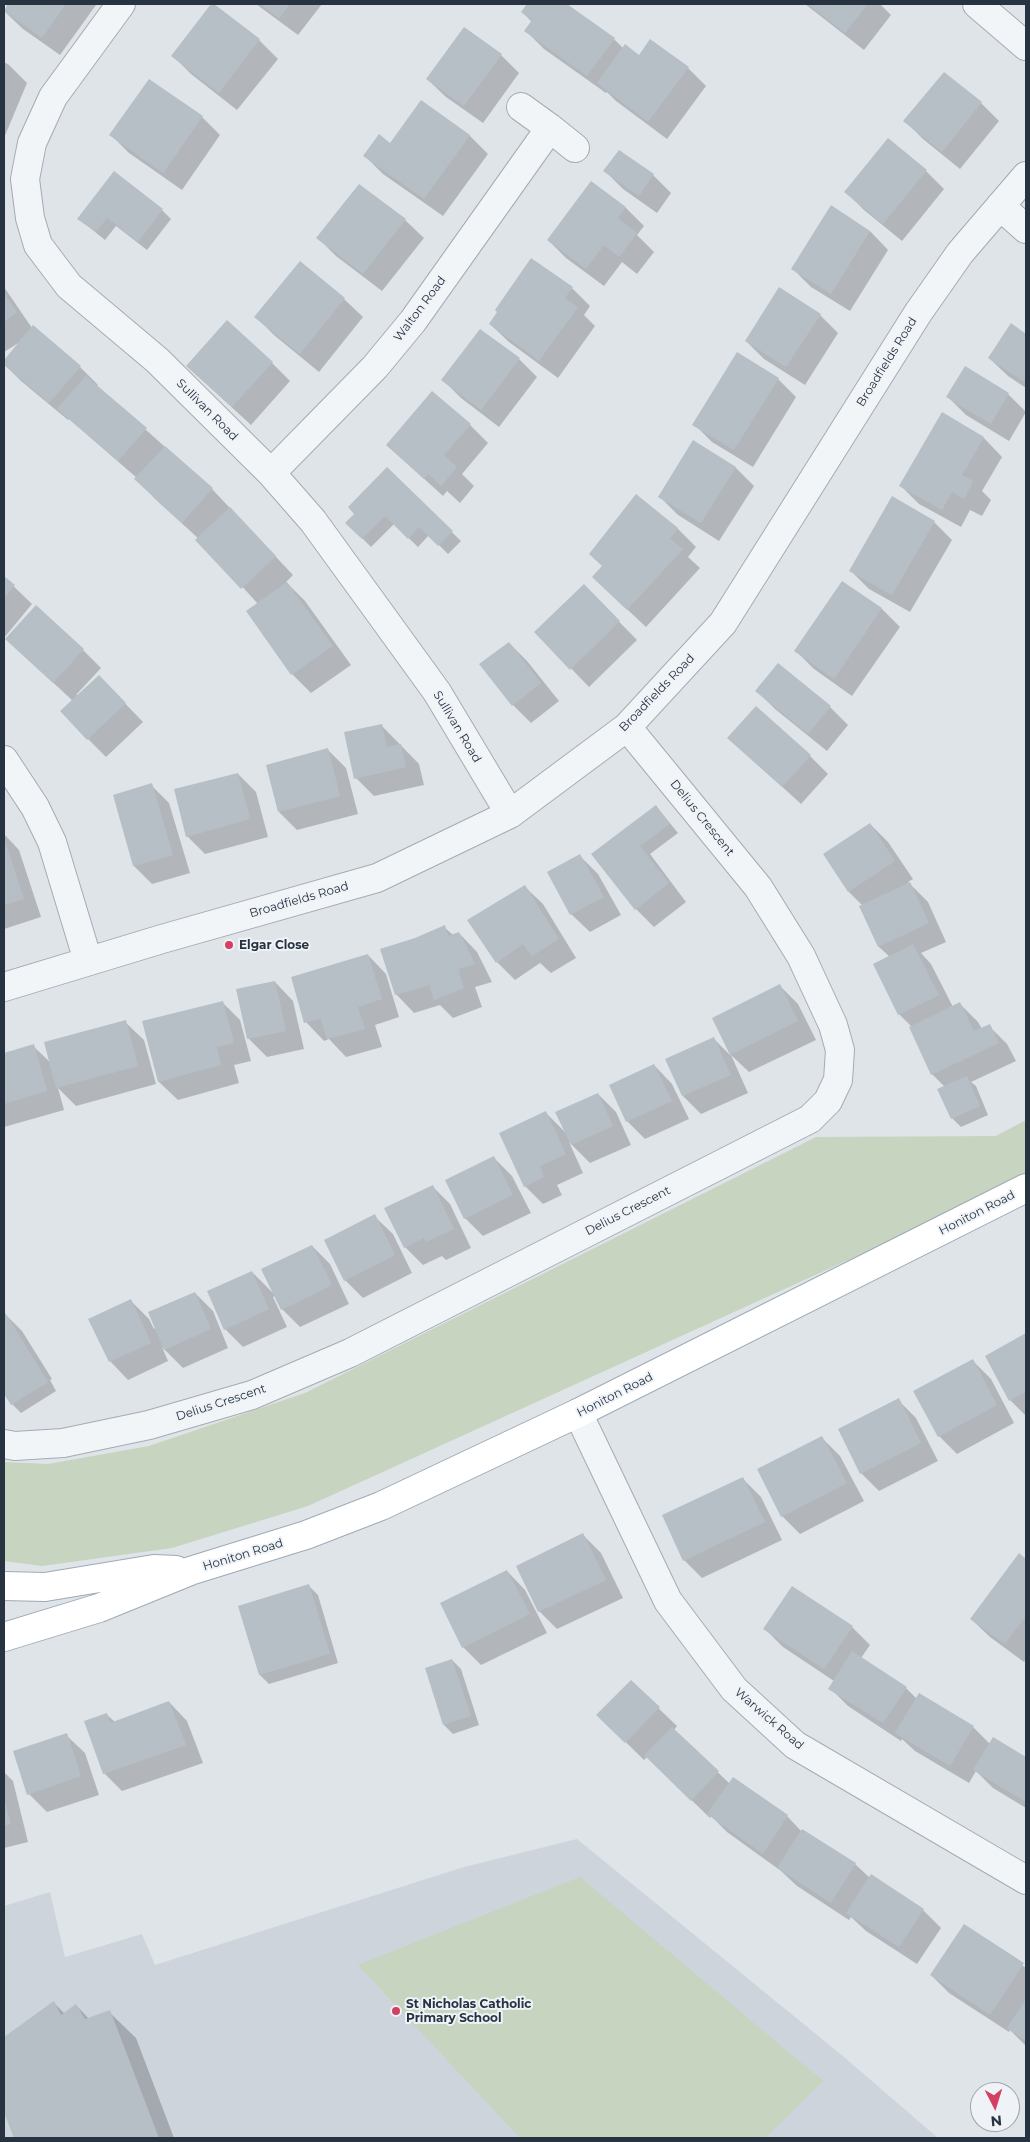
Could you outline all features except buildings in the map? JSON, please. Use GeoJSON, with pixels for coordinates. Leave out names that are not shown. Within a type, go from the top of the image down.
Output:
{"type":"FeatureCollection","features":[{"type":"Feature","properties":{"kind":"main road","name":"Honiton Road"},"geometry":{"type":"LineString","coordinates":[[4,1637],[99,1608],[190,1571],[306,1535],[381,1506],[578,1413],[1026,1188]]}},
{"type":"Feature","properties":{"kind":"main road","name":"Honiton Road"},"geometry":{"type":"LineString","coordinates":[[4,1586],[45,1587],[154,1568],[190,1571]]}},
{"type":"Feature","properties":{"kind":"street","name":"Sullivan Road"},"geometry":{"type":"LineString","coordinates":[[121,4],[53,97],[32,142],[25,179],[30,218],[38,245],[69,286],[157,360],[271,473],[313,521],[437,692],[510,814]]}},
{"type":"Feature","properties":{"kind":"street"},"geometry":{"type":"LineString","coordinates":[[976,4],[1026,46]]}},
{"type":"Feature","properties":{"kind":"street"},"geometry":{"type":"LineString","coordinates":[[520,106],[575,148]]}},
{"type":"Feature","properties":{"kind":"street","name":"Walton Road"},"geometry":{"type":"LineString","coordinates":[[271,473],[375,367],[413,321],[550,128]]}},
{"type":"Feature","properties":{"kind":"street","name":"Broadfields Road"},"geometry":{"type":"LineString","coordinates":[[4,988],[88,961],[377,878],[510,814],[627,727],[723,624],[918,313],[960,253],[1026,176]]}},
{"type":"Feature","properties":{"kind":"street"},"geometry":{"type":"LineString","coordinates":[[1000,206],[1026,229]]}},
{"type":"Feature","properties":{"kind":"street","name":"Delius Crescent"},"geometry":{"type":"LineString","coordinates":[[4,1444],[15,1446],[63,1443],[149,1425],[252,1395],[350,1353],[810,1119],[828,1101],[838,1080],[840,1050],[833,1024],[801,956],[758,887],[627,727]]}},
{"type":"Feature","properties":{"kind":"street"},"geometry":{"type":"LineString","coordinates":[[4,760],[34,807],[52,842],[88,961]]}},
{"type":"Feature","properties":{"kind":"street","name":"Warwick Road"},"geometry":{"type":"LineString","coordinates":[[578,1413],[668,1601],[734,1689],[795,1745],[1026,1880]]}},
{"type":"Feature","properties":{"kind":"shaded area","name":"St Nicholas Catholic Primary School"},"geometry":{"type":"Polygon","coordinates":[[[577,1839],[844,2057],[938,2138],[4,2138],[4,1906],[50,1892],[65,1957],[142,1934],[155,1965],[464,1867],[577,1839]]]}},
{"type":"Feature","properties":{"kind":"green space"},"geometry":{"type":"Polygon","coordinates":[[[1026,1120],[1026,1175],[912,1231],[308,1506],[172,1548],[42,1566],[4,1561],[4,1462],[48,1464],[149,1446],[305,1393],[816,1137],[996,1136],[1026,1120]]]}},
{"type":"Feature","properties":{"kind":"green space"},"geometry":{"type":"Polygon","coordinates":[[[580,1877],[823,2081],[765,2138],[520,2138],[358,1965],[580,1877]]]}},
{"type":"Feature","properties":{"kind":"place","name":"Elgar Close"},"geometry":{"type":"Point","coordinates":[229,945]}},
{"type":"Feature","properties":{"kind":"place","name":"St Nicholas Catholic Primary School"},"geometry":{"type":"Point","coordinates":[396,2011]}}]}
